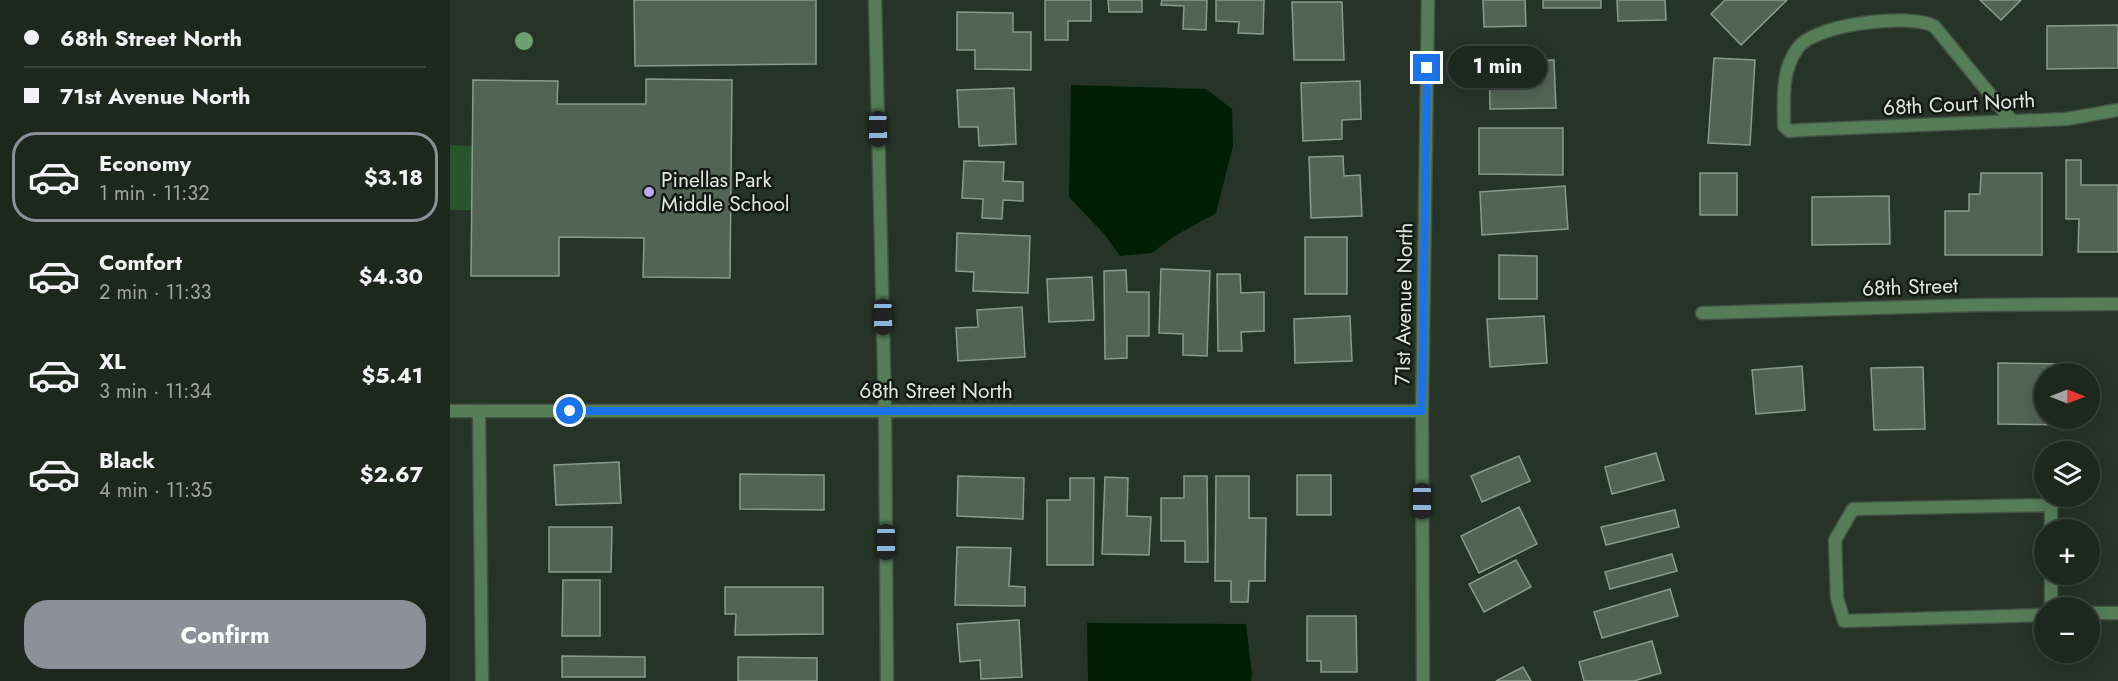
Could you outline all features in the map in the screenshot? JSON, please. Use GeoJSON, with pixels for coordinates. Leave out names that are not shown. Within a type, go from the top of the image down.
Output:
{"type":"FeatureCollection","features":[{"type":"Feature","properties":{"kind":"street"},"geometry":{"type":"LineString","coordinates":[[875,0],[885,411],[887,681]]}},
{"type":"Feature","properties":{"kind":"street","name":"71st Avenue North"},"geometry":{"type":"LineString","coordinates":[[1423,681],[1422,411],[1428,0]]}},
{"type":"Feature","properties":{"kind":"street","name":"68th Court North"},"geometry":{"type":"LineString","coordinates":[[2012,121],[1934,26],[1924,22],[1892,20],[1828,31],[1799,46],[1785,77],[1784,126],[1789,131],[2067,119],[2118,110]]}},
{"type":"Feature","properties":{"kind":"street","name":"68th Street"},"geometry":{"type":"LineString","coordinates":[[1702,313],[1978,305],[2118,304]]}},
{"type":"Feature","properties":{"kind":"street","name":"68th Street North"},"geometry":{"type":"LineString","coordinates":[[450,411],[1422,411]]}},
{"type":"Feature","properties":{"kind":"street"},"geometry":{"type":"LineString","coordinates":[[479,411],[482,681]]}},
{"type":"Feature","properties":{"kind":"street"},"geometry":{"type":"LineString","coordinates":[[2034,615],[1844,621],[1837,598],[1835,540],[1853,509],[2051,506],[2051,519]]}},
{"type":"Feature","properties":{"kind":"street"},"geometry":{"type":"LineString","coordinates":[[2100,613],[2118,613]]}},
{"type":"Feature","properties":{"kind":"shaded area"},"geometry":{"type":"Polygon","coordinates":[[[1071,85],[1206,89],[1232,109],[1233,146],[1216,213],[1173,237],[1152,253],[1120,256],[1105,235],[1069,197],[1071,85]]]}},
{"type":"Feature","properties":{"kind":"shaded area"},"geometry":{"type":"Polygon","coordinates":[[[450,145],[472,146],[472,210],[450,210],[450,145]]]}},
{"type":"Feature","properties":{"kind":"shaded area"},"geometry":{"type":"Polygon","coordinates":[[[1087,623],[1246,624],[1251,681],[1088,681],[1087,623]]]}},
{"type":"Feature","properties":{"kind":"building"},"geometry":{"type":"Polygon","coordinates":[[[634,0],[816,0],[816,64],[635,66],[634,0]]]}},
{"type":"Feature","properties":{"kind":"building"},"geometry":{"type":"Polygon","coordinates":[[[1045,0],[1091,0],[1091,21],[1068,21],[1068,40],[1045,40],[1045,0]]]}},
{"type":"Feature","properties":{"kind":"building"},"geometry":{"type":"Polygon","coordinates":[[[1108,0],[1142,0],[1142,12],[1109,12],[1108,0]]]}},
{"type":"Feature","properties":{"kind":"building"},"geometry":{"type":"Polygon","coordinates":[[[1162,0],[1207,0],[1206,30],[1183,29],[1184,6],[1161,5],[1162,0]]]}},
{"type":"Feature","properties":{"kind":"building"},"geometry":{"type":"Polygon","coordinates":[[[1216,0],[1264,0],[1263,34],[1238,33],[1239,22],[1216,21],[1216,0]]]}},
{"type":"Feature","properties":{"kind":"building"},"geometry":{"type":"Polygon","coordinates":[[[1483,0],[1525,0],[1526,26],[1484,27],[1483,0]]]}},
{"type":"Feature","properties":{"kind":"building"},"geometry":{"type":"Polygon","coordinates":[[[1543,0],[1601,0],[1601,8],[1543,8],[1543,0]]]}},
{"type":"Feature","properties":{"kind":"building"},"geometry":{"type":"Polygon","coordinates":[[[1617,0],[1665,0],[1666,20],[1618,21],[1617,0]]]}},
{"type":"Feature","properties":{"kind":"building"},"geometry":{"type":"Polygon","coordinates":[[[1725,0],[1787,0],[1741,45],[1711,14],[1725,0]]]}},
{"type":"Feature","properties":{"kind":"building"},"geometry":{"type":"Polygon","coordinates":[[[1980,0],[2021,0],[2001,20],[1980,0]]]}},
{"type":"Feature","properties":{"kind":"building"},"geometry":{"type":"Polygon","coordinates":[[[1292,2],[1342,2],[1344,60],[1294,60],[1292,2]]]}},
{"type":"Feature","properties":{"kind":"building"},"geometry":{"type":"Polygon","coordinates":[[[957,12],[1013,13],[1013,32],[1031,32],[1031,70],[975,69],[975,50],[957,50],[957,12]]]}},
{"type":"Feature","properties":{"kind":"building"},"geometry":{"type":"Polygon","coordinates":[[[2118,25],[2118,68],[2047,69],[2047,26],[2118,25]]]}},
{"type":"Feature","properties":{"kind":"building"},"geometry":{"type":"Polygon","coordinates":[[[1714,58],[1755,60],[1750,145],[1708,143],[1714,58]]]}},
{"type":"Feature","properties":{"kind":"building"},"geometry":{"type":"Polygon","coordinates":[[[1554,60],[1556,108],[1490,109],[1489,61],[1554,60]]]}},
{"type":"Feature","properties":{"kind":"building"},"geometry":{"type":"Polygon","coordinates":[[[646,79],[732,80],[730,278],[643,277],[644,238],[559,237],[559,276],[471,276],[473,80],[558,81],[557,104],[646,104],[646,79]]]}},
{"type":"Feature","properties":{"kind":"building"},"geometry":{"type":"Polygon","coordinates":[[[1360,81],[1361,119],[1342,120],[1342,139],[1303,141],[1301,83],[1360,81]]]}},
{"type":"Feature","properties":{"kind":"building"},"geometry":{"type":"Polygon","coordinates":[[[1014,88],[1016,144],[979,146],[978,127],[959,127],[957,90],[1014,88]]]}},
{"type":"Feature","properties":{"kind":"building"},"geometry":{"type":"Polygon","coordinates":[[[1479,128],[1563,128],[1563,175],[1479,174],[1479,128]]]}},
{"type":"Feature","properties":{"kind":"building"},"geometry":{"type":"Polygon","coordinates":[[[1343,156],[1344,176],[1360,175],[1362,216],[1311,218],[1309,157],[1343,156]]]}},
{"type":"Feature","properties":{"kind":"building"},"geometry":{"type":"Polygon","coordinates":[[[2066,160],[2081,160],[2081,185],[2118,185],[2118,252],[2078,252],[2079,219],[2066,219],[2066,160]]]}},
{"type":"Feature","properties":{"kind":"building"},"geometry":{"type":"Polygon","coordinates":[[[964,161],[1004,162],[1003,181],[1023,182],[1023,201],[1003,200],[1002,219],[982,218],[983,199],[962,198],[964,161]]]}},
{"type":"Feature","properties":{"kind":"building"},"geometry":{"type":"Polygon","coordinates":[[[1700,173],[1737,173],[1737,215],[1700,215],[1700,173]]]}},
{"type":"Feature","properties":{"kind":"building"},"geometry":{"type":"Polygon","coordinates":[[[1981,173],[2042,173],[2042,255],[1945,255],[1945,211],[1969,211],[1969,194],[1980,194],[1981,173]]]}},
{"type":"Feature","properties":{"kind":"building"},"geometry":{"type":"Polygon","coordinates":[[[1565,186],[1568,229],[1482,235],[1480,192],[1565,186]]]}},
{"type":"Feature","properties":{"kind":"building"},"geometry":{"type":"Polygon","coordinates":[[[1889,196],[1890,244],[1812,245],[1812,197],[1889,196]]]}},
{"type":"Feature","properties":{"kind":"building"},"geometry":{"type":"Polygon","coordinates":[[[957,233],[1030,236],[1028,293],[973,291],[974,272],[956,271],[957,233]]]}},
{"type":"Feature","properties":{"kind":"building"},"geometry":{"type":"Polygon","coordinates":[[[1305,237],[1347,237],[1347,294],[1305,294],[1305,237]]]}},
{"type":"Feature","properties":{"kind":"building"},"geometry":{"type":"Polygon","coordinates":[[[1499,255],[1537,256],[1537,299],[1499,299],[1499,255]]]}},
{"type":"Feature","properties":{"kind":"building"},"geometry":{"type":"Polygon","coordinates":[[[1161,269],[1210,271],[1207,356],[1183,355],[1183,334],[1159,333],[1161,269]]]}},
{"type":"Feature","properties":{"kind":"building"},"geometry":{"type":"Polygon","coordinates":[[[1126,270],[1127,292],[1149,292],[1149,336],[1127,336],[1127,358],[1105,359],[1104,271],[1126,270]]]}},
{"type":"Feature","properties":{"kind":"building"},"geometry":{"type":"Polygon","coordinates":[[[1217,274],[1240,274],[1241,293],[1264,292],[1264,331],[1241,332],[1242,351],[1218,351],[1217,274]]]}},
{"type":"Feature","properties":{"kind":"building"},"geometry":{"type":"Polygon","coordinates":[[[1092,277],[1094,320],[1049,322],[1047,279],[1092,277]]]}},
{"type":"Feature","properties":{"kind":"building"},"geometry":{"type":"Polygon","coordinates":[[[1022,307],[1025,357],[958,361],[956,328],[978,327],[977,310],[1022,307]]]}},
{"type":"Feature","properties":{"kind":"building"},"geometry":{"type":"Polygon","coordinates":[[[1350,316],[1352,361],[1295,363],[1294,319],[1350,316]]]}},
{"type":"Feature","properties":{"kind":"building"},"geometry":{"type":"Polygon","coordinates":[[[1544,316],[1547,363],[1490,367],[1487,319],[1544,316]]]}},
{"type":"Feature","properties":{"kind":"building"},"geometry":{"type":"Polygon","coordinates":[[[1998,363],[2034,363],[2034,424],[1998,424],[1998,363]]]}},
{"type":"Feature","properties":{"kind":"building"},"geometry":{"type":"Polygon","coordinates":[[[1802,366],[1805,410],[1756,414],[1752,370],[1802,366]]]}},
{"type":"Feature","properties":{"kind":"building"},"geometry":{"type":"Polygon","coordinates":[[[1923,367],[1925,429],[1874,430],[1871,368],[1923,367]]]}},
{"type":"Feature","properties":{"kind":"building"},"geometry":{"type":"Polygon","coordinates":[[[1656,453],[1664,480],[1612,494],[1605,467],[1656,453]]]}},
{"type":"Feature","properties":{"kind":"building"},"geometry":{"type":"Polygon","coordinates":[[[1519,456],[1530,481],[1482,502],[1471,476],[1519,456]]]}},
{"type":"Feature","properties":{"kind":"building"},"geometry":{"type":"Polygon","coordinates":[[[619,462],[621,503],[556,505],[554,465],[619,462]]]}},
{"type":"Feature","properties":{"kind":"building"},"geometry":{"type":"Polygon","coordinates":[[[740,474],[824,475],[824,510],[740,509],[740,474]]]}},
{"type":"Feature","properties":{"kind":"building"},"geometry":{"type":"Polygon","coordinates":[[[1297,475],[1331,475],[1331,515],[1297,515],[1297,475]]]}},
{"type":"Feature","properties":{"kind":"building"},"geometry":{"type":"Polygon","coordinates":[[[958,476],[1024,478],[1023,519],[957,516],[958,476]]]}},
{"type":"Feature","properties":{"kind":"building"},"geometry":{"type":"Polygon","coordinates":[[[1184,476],[1207,476],[1208,562],[1185,562],[1185,541],[1161,541],[1161,498],[1184,498],[1184,476]]]}},
{"type":"Feature","properties":{"kind":"building"},"geometry":{"type":"Polygon","coordinates":[[[1216,476],[1249,476],[1249,518],[1266,518],[1265,581],[1249,581],[1248,602],[1231,602],[1231,581],[1215,581],[1216,476]]]}},
{"type":"Feature","properties":{"kind":"building"},"geometry":{"type":"Polygon","coordinates":[[[1105,477],[1128,478],[1127,516],[1151,517],[1149,555],[1102,554],[1105,477]]]}},
{"type":"Feature","properties":{"kind":"building"},"geometry":{"type":"Polygon","coordinates":[[[1070,478],[1094,478],[1093,565],[1047,565],[1047,500],[1070,500],[1070,478]]]}},
{"type":"Feature","properties":{"kind":"building"},"geometry":{"type":"Polygon","coordinates":[[[1519,507],[1537,544],[1479,573],[1461,536],[1519,507]]]}},
{"type":"Feature","properties":{"kind":"building"},"geometry":{"type":"Polygon","coordinates":[[[1675,510],[1679,527],[1606,545],[1601,527],[1675,510]]]}},
{"type":"Feature","properties":{"kind":"building"},"geometry":{"type":"Polygon","coordinates":[[[549,527],[612,527],[611,572],[549,572],[549,527]]]}},
{"type":"Feature","properties":{"kind":"building"},"geometry":{"type":"Polygon","coordinates":[[[957,547],[1011,548],[1009,586],[1025,587],[1025,606],[955,605],[957,547]]]}},
{"type":"Feature","properties":{"kind":"building"},"geometry":{"type":"Polygon","coordinates":[[[1672,554],[1677,571],[1610,589],[1605,572],[1672,554]]]}},
{"type":"Feature","properties":{"kind":"building"},"geometry":{"type":"Polygon","coordinates":[[[1516,560],[1531,587],[1484,612],[1469,584],[1516,560]]]}},
{"type":"Feature","properties":{"kind":"building"},"geometry":{"type":"Polygon","coordinates":[[[563,580],[600,580],[600,636],[562,636],[563,580]]]}},
{"type":"Feature","properties":{"kind":"building"},"geometry":{"type":"Polygon","coordinates":[[[725,587],[823,587],[823,634],[735,635],[736,614],[725,614],[725,587]]]}},
{"type":"Feature","properties":{"kind":"building"},"geometry":{"type":"Polygon","coordinates":[[[1670,589],[1678,616],[1602,638],[1594,612],[1670,589]]]}},
{"type":"Feature","properties":{"kind":"building"},"geometry":{"type":"Polygon","coordinates":[[[1307,616],[1356,616],[1357,672],[1321,672],[1321,661],[1307,661],[1307,616]]]}},
{"type":"Feature","properties":{"kind":"building"},"geometry":{"type":"Polygon","coordinates":[[[1019,620],[1022,677],[981,679],[980,660],[960,662],[957,624],[1019,620]]]}},
{"type":"Feature","properties":{"kind":"building"},"geometry":{"type":"Polygon","coordinates":[[[1652,641],[1661,673],[1634,681],[1584,681],[1579,662],[1652,641]]]}},
{"type":"Feature","properties":{"kind":"building"},"geometry":{"type":"Polygon","coordinates":[[[562,656],[645,657],[645,677],[562,677],[562,656]]]}},
{"type":"Feature","properties":{"kind":"building"},"geometry":{"type":"Polygon","coordinates":[[[738,657],[817,658],[817,681],[738,681],[738,657]]]}},
{"type":"Feature","properties":{"kind":"building"},"geometry":{"type":"Polygon","coordinates":[[[1523,667],[1531,681],[1496,681],[1523,667]]]}},
{"type":"Feature","properties":{"kind":"place","name":"Pinellas Park Middle School"},"geometry":{"type":"Point","coordinates":[649,192]}},
{"type":"Feature","properties":{"kind":"route"},"geometry":{"type":"LineString","coordinates":[[570,411],[1422,411],[1427,68]]}}]}
